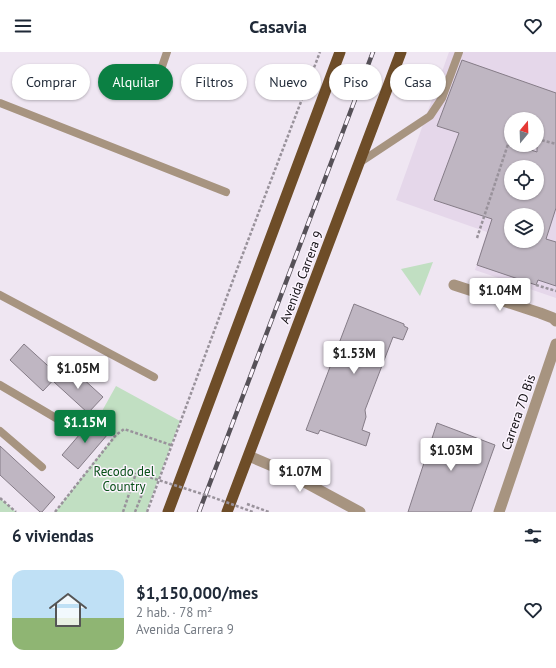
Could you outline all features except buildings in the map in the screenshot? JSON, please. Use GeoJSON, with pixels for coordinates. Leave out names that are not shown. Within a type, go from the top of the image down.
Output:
{"type":"FeatureCollection","features":[{"type":"Feature","properties":{"kind":"main road"},"geometry":{"type":"LineString","coordinates":[[168,512],[340,52]]}},
{"type":"Feature","properties":{"kind":"main road","name":"Avenida Carrera 9"},"geometry":{"type":"LineString","coordinates":[[227,512],[401,52]]}},
{"type":"Feature","properties":{"kind":"street"},"geometry":{"type":"LineString","coordinates":[[454,284],[540,313],[553,318],[556,321]]}},
{"type":"Feature","properties":{"kind":"street","name":"Carrera 7D Bis"},"geometry":{"type":"LineString","coordinates":[[499,512],[556,344]]}},
{"type":"Feature","properties":{"kind":"street"},"geometry":{"type":"LineString","coordinates":[[249,456],[284,471],[360,512]]}},
{"type":"Feature","properties":{"kind":"lane"},"geometry":{"type":"LineString","coordinates":[[163,64],[167,52]]}},
{"type":"Feature","properties":{"kind":"lane"},"geometry":{"type":"LineString","coordinates":[[359,163],[430,116],[442,98],[459,52]]}},
{"type":"Feature","properties":{"kind":"lane"},"geometry":{"type":"LineString","coordinates":[[0,103],[226,192]]}},
{"type":"Feature","properties":{"kind":"lane"},"geometry":{"type":"LineString","coordinates":[[0,295],[154,377]]}},
{"type":"Feature","properties":{"kind":"lane"},"geometry":{"type":"LineString","coordinates":[[0,385],[66,424]]}},
{"type":"Feature","properties":{"kind":"lane"},"geometry":{"type":"LineString","coordinates":[[0,431],[42,467]]}},
{"type":"Feature","properties":{"kind":"path"},"geometry":{"type":"LineString","coordinates":[[147,512],[320,52]]}},
{"type":"Feature","properties":{"kind":"path"},"geometry":{"type":"LineString","coordinates":[[544,141],[556,144]]}},
{"type":"Feature","properties":{"kind":"path"},"geometry":{"type":"LineString","coordinates":[[477,238],[505,152]]}},
{"type":"Feature","properties":{"kind":"path"},"geometry":{"type":"LineString","coordinates":[[536,285],[556,291]]}},
{"type":"Feature","properties":{"kind":"path"},"geometry":{"type":"LineString","coordinates":[[54,512],[116,435],[124,429],[171,445]]}},
{"type":"Feature","properties":{"kind":"path"},"geometry":{"type":"LineString","coordinates":[[123,512],[136,473],[254,512]]}},
{"type":"Feature","properties":{"kind":"path"},"geometry":{"type":"LineString","coordinates":[[135,512],[144,489]]}},
{"type":"Feature","properties":{"kind":"path"},"geometry":{"type":"LineString","coordinates":[[0,498],[16,512]]}},
{"type":"Feature","properties":{"kind":"path"},"geometry":{"type":"LineString","coordinates":[[247,504],[269,512]]}},
{"type":"Feature","properties":{"kind":"shaded area"},"geometry":{"type":"Polygon","coordinates":[[[449,52],[556,52],[556,298],[475,270],[487,232],[396,200],[432,100],[446,100],[446,64],[445,64],[449,52]]]}},
{"type":"Feature","properties":{"kind":"green space"},"geometry":{"type":"Polygon","coordinates":[[[433,262],[420,296],[401,269],[433,262]]]}},
{"type":"Feature","properties":{"kind":"green space","name":"Recodo del Country"},"geometry":{"type":"Polygon","coordinates":[[[116,386],[180,421],[146,512],[55,512],[115,435],[97,420],[116,386]]]}},
{"type":"Feature","properties":{"kind":"green space"},"geometry":{"type":"Polygon","coordinates":[[[0,498],[16,512],[0,512],[0,498]]]}},
{"type":"Feature","properties":{"kind":"railway"},"geometry":{"type":"LineString","coordinates":[[199,512],[373,52]]}}]}
